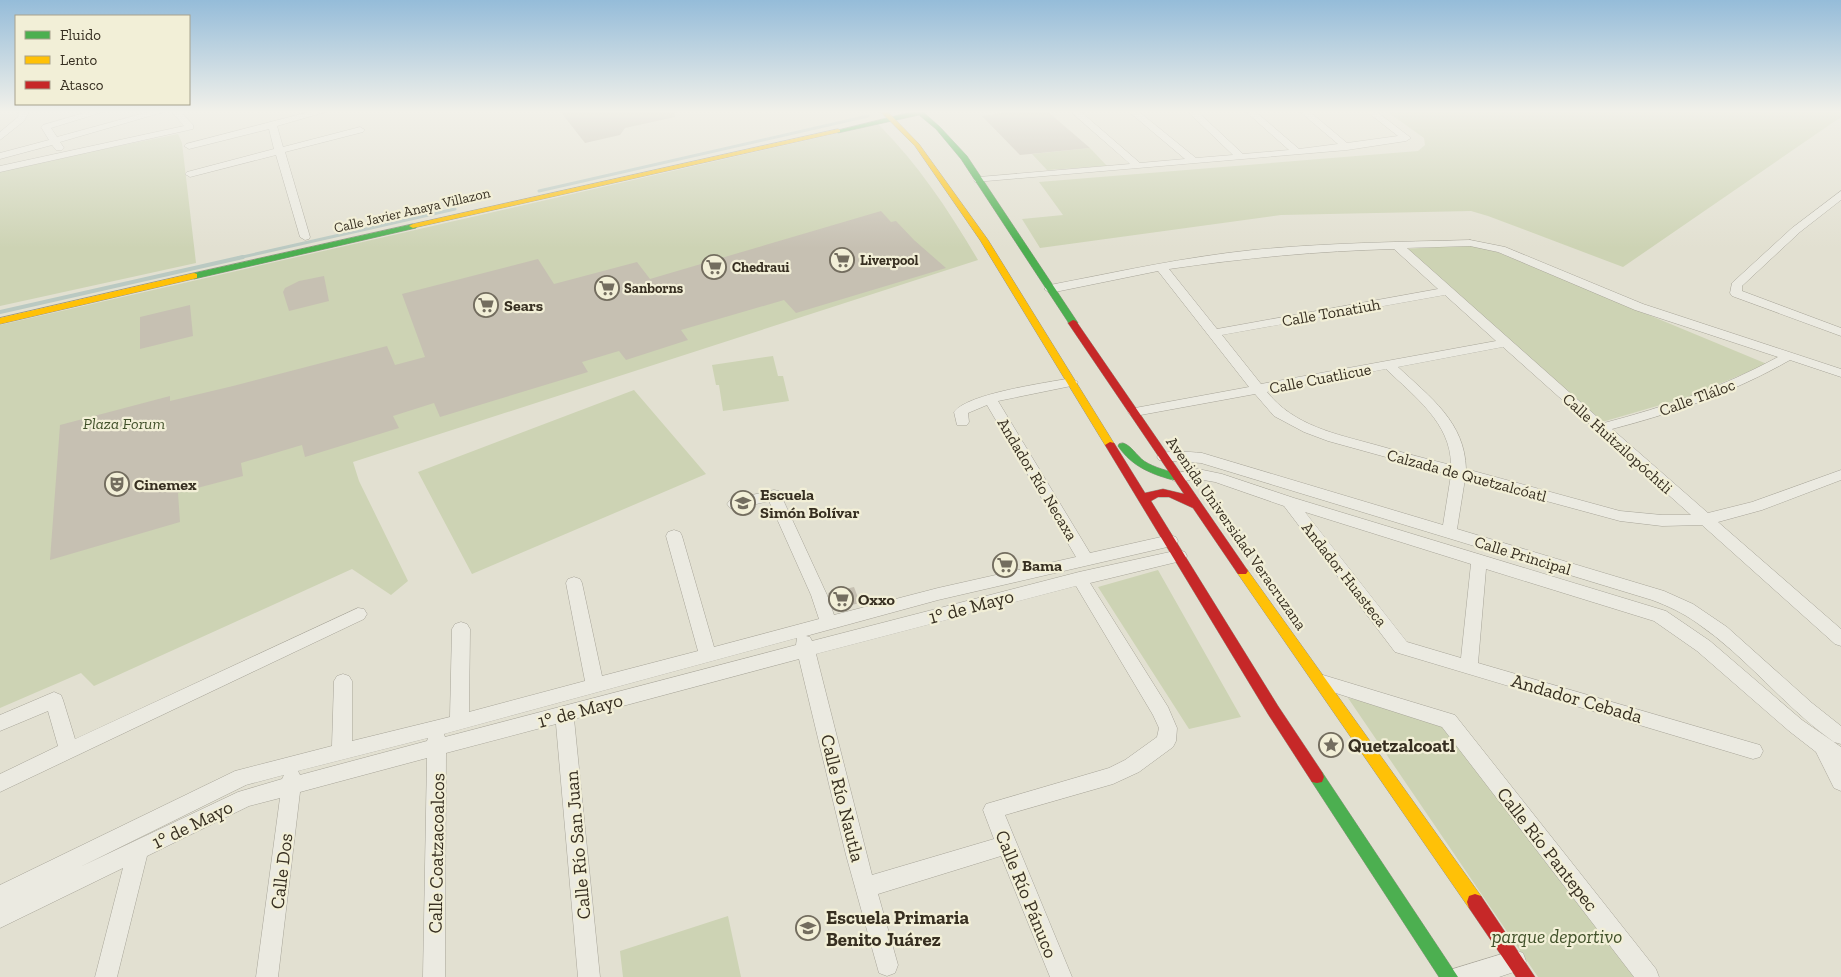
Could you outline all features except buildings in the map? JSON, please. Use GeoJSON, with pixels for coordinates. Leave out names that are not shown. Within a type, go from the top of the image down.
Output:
{"type":"FeatureCollection","features":[{"type":"Feature","properties":{"kind":"main road","name":"Calle Javier Anaya Villazon"},"geometry":{"type":"LineString","coordinates":[[0,321],[528,199],[721,157]]}},
{"type":"Feature","properties":{"kind":"main road"},"geometry":{"type":"LineString","coordinates":[[926,157],[961,205],[1021,298],[1071,382],[1146,498],[1272,710],[1449,977]]}},
{"type":"Feature","properties":{"kind":"main road","name":"Avenida Universidad Veracruzana"},"geometry":{"type":"LineString","coordinates":[[962,157],[1196,505],[1520,969]]}},
{"type":"Feature","properties":{"kind":"main road"},"geometry":{"type":"LineString","coordinates":[[520,189],[528,199]]}},
{"type":"Feature","properties":{"kind":"main road"},"geometry":{"type":"LineString","coordinates":[[462,202],[468,213]]}},
{"type":"Feature","properties":{"kind":"main road"},"geometry":{"type":"LineString","coordinates":[[1071,382],[1089,395],[1128,455],[1136,463],[1154,472],[1177,477]]}},
{"type":"Feature","properties":{"kind":"main road"},"geometry":{"type":"LineString","coordinates":[[1146,498],[1154,472],[1164,457]]}},
{"type":"Feature","properties":{"kind":"main road"},"geometry":{"type":"LineString","coordinates":[[1146,498],[1160,492],[1168,493],[1196,505]]}},
{"type":"Feature","properties":{"kind":"street"},"geometry":{"type":"LineString","coordinates":[[0,169],[61,157]]}},
{"type":"Feature","properties":{"kind":"street"},"geometry":{"type":"LineString","coordinates":[[190,174],[255,157]]}},
{"type":"Feature","properties":{"kind":"street"},"geometry":{"type":"LineString","coordinates":[[281,157],[305,237]]}},
{"type":"Feature","properties":{"kind":"street"},"geometry":{"type":"LineString","coordinates":[[1127,157],[1138,166]]}},
{"type":"Feature","properties":{"kind":"street"},"geometry":{"type":"LineString","coordinates":[[1189,157],[1194,161]]}},
{"type":"Feature","properties":{"kind":"street"},"geometry":{"type":"LineString","coordinates":[[979,180],[1246,157]]}},
{"type":"Feature","properties":{"kind":"street"},"geometry":{"type":"LineString","coordinates":[[1841,194],[1836,205],[1796,230],[1736,285],[1736,294],[1841,332]]}},
{"type":"Feature","properties":{"kind":"street"},"geometry":{"type":"LineString","coordinates":[[1050,288],[1161,267],[1286,250],[1470,243],[1501,249],[1538,263],[1616,298],[1841,373]]}},
{"type":"Feature","properties":{"kind":"street","name":"Calle Huitzilopóchtli"},"geometry":{"type":"LineString","coordinates":[[1397,245],[1704,519],[1839,634]]}},
{"type":"Feature","properties":{"kind":"street","name":"Calzada de Quetzalcóatl"},"geometry":{"type":"LineString","coordinates":[[1161,267],[1272,408],[1302,428],[1458,473],[1620,516],[1661,521],[1704,519],[1753,507],[1841,475]]}},
{"type":"Feature","properties":{"kind":"street","name":"Calle Tonatiuh"},"geometry":{"type":"LineString","coordinates":[[1214,333],[1447,291]]}},
{"type":"Feature","properties":{"kind":"street","name":"Calle Cuatlicue"},"geometry":{"type":"LineString","coordinates":[[1135,412],[1506,343]]}},
{"type":"Feature","properties":{"kind":"street","name":"Calle Tláloc"},"geometry":{"type":"LineString","coordinates":[[1601,428],[1665,410],[1706,395],[1768,368],[1788,356]]}},
{"type":"Feature","properties":{"kind":"street"},"geometry":{"type":"LineString","coordinates":[[1389,364],[1452,432],[1457,447],[1458,473],[1449,532]]}},
{"type":"Feature","properties":{"kind":"street"},"geometry":{"type":"LineString","coordinates":[[962,422],[961,412],[963,409],[990,399],[1071,382]]}},
{"type":"Feature","properties":{"kind":"street","name":"Andador Río Necaxa"},"geometry":{"type":"LineString","coordinates":[[990,399],[1168,728],[1166,741],[1132,766],[1113,776],[994,810]]}},
{"type":"Feature","properties":{"kind":"street","name":"Calle Principal"},"geometry":{"type":"LineString","coordinates":[[1164,457],[1186,456],[1202,458],[1658,595],[1703,618],[1820,721],[1841,736]]}},
{"type":"Feature","properties":{"kind":"street","name":"Calle Principal"},"geometry":{"type":"LineString","coordinates":[[1177,477],[1198,474],[1217,476],[1289,502],[1660,616],[1682,629],[1704,646],[1799,730],[1832,752]]}},
{"type":"Feature","properties":{"kind":"street"},"geometry":{"type":"LineString","coordinates":[[735,504],[767,495],[774,495],[776,497],[819,595],[828,622]]}},
{"type":"Feature","properties":{"kind":"street","name":"Andador Huasteca"},"geometry":{"type":"LineString","coordinates":[[1289,502],[1401,647]]}},
{"type":"Feature","properties":{"kind":"street"},"geometry":{"type":"LineString","coordinates":[[674,536],[708,655]]}},
{"type":"Feature","properties":{"kind":"street","name":"1° de Mayo"},"geometry":{"type":"LineString","coordinates":[[0,917],[245,798],[292,787],[437,738],[458,722],[828,622],[1174,548]]}},
{"type":"Feature","properties":{"kind":"street"},"geometry":{"type":"LineString","coordinates":[[1469,666],[1480,560]]}},
{"type":"Feature","properties":{"kind":"street","name":"1° de Mayo"},"geometry":{"type":"LineString","coordinates":[[0,896],[242,777],[342,752],[437,738],[564,714],[806,650],[1082,568]]}},
{"type":"Feature","properties":{"kind":"street"},"geometry":{"type":"LineString","coordinates":[[574,584],[595,685]]}},
{"type":"Feature","properties":{"kind":"street"},"geometry":{"type":"LineString","coordinates":[[0,782],[358,614]]}},
{"type":"Feature","properties":{"kind":"street"},"geometry":{"type":"LineString","coordinates":[[458,722],[461,629]]}},
{"type":"Feature","properties":{"kind":"street","name":"Calle Río Nautla"},"geometry":{"type":"LineString","coordinates":[[800,630],[865,888],[887,965]]}},
{"type":"Feature","properties":{"kind":"street","name":"Andador Cebada"},"geometry":{"type":"LineString","coordinates":[[1401,647],[1753,751]]}},
{"type":"Feature","properties":{"kind":"street"},"geometry":{"type":"LineString","coordinates":[[342,752],[343,681]]}},
{"type":"Feature","properties":{"kind":"street","name":"Calle Río Pantepec"},"geometry":{"type":"LineString","coordinates":[[1319,681],[1448,721],[1648,977]]}},
{"type":"Feature","properties":{"kind":"street"},"geometry":{"type":"LineString","coordinates":[[0,722],[54,700],[69,750]]}},
{"type":"Feature","properties":{"kind":"street","name":"Calle Río San Juan"},"geometry":{"type":"LineString","coordinates":[[564,714],[589,977]]}},
{"type":"Feature","properties":{"kind":"street","name":"Calle Coatzacoalcos"},"geometry":{"type":"LineString","coordinates":[[434,977],[437,738]]}},
{"type":"Feature","properties":{"kind":"street"},"geometry":{"type":"LineString","coordinates":[[1832,752],[1841,782]]}},
{"type":"Feature","properties":{"kind":"street","name":"Calle Dos"},"geometry":{"type":"LineString","coordinates":[[267,977],[294,765]]}},
{"type":"Feature","properties":{"kind":"street","name":"Calle Río Pánuco"},"geometry":{"type":"LineString","coordinates":[[994,810],[1006,845],[1061,977]]}},
{"type":"Feature","properties":{"kind":"street"},"geometry":{"type":"LineString","coordinates":[[865,888],[1006,845]]}},
{"type":"Feature","properties":{"kind":"street"},"geometry":{"type":"LineString","coordinates":[[106,977],[138,850]]}},
{"type":"Feature","properties":{"kind":"street"},"geometry":{"type":"LineString","coordinates":[[1461,977],[1520,969]]}},
{"type":"Feature","properties":{"kind":"green space"},"geometry":{"type":"Polygon","coordinates":[[[66,157],[184,157],[196,263],[0,306],[0,170],[66,157]]]}},
{"type":"Feature","properties":{"kind":"green space","name":"Plaza Forum"},"geometry":{"type":"Polygon","coordinates":[[[736,157],[907,157],[956,224],[978,260],[353,462],[359,481],[408,581],[391,595],[352,569],[94,686],[81,673],[0,708],[0,325],[736,157]]]}},
{"type":"Feature","properties":{"kind":"green space"},"geometry":{"type":"Polygon","coordinates":[[[1034,157],[1098,157],[1107,166],[1047,170],[1034,157]]]}},
{"type":"Feature","properties":{"kind":"green space"},"geometry":{"type":"Polygon","coordinates":[[[1350,157],[1783,157],[1623,267],[1471,211],[1281,215],[1040,248],[1022,219],[1063,215],[1039,182],[1350,157]]]}},
{"type":"Feature","properties":{"kind":"green space"},"geometry":{"type":"Polygon","coordinates":[[[1468,245],[1497,252],[1767,364],[1688,397],[1602,422],[1404,249],[1468,245]]]}},
{"type":"Feature","properties":{"kind":"green space"},"geometry":{"type":"Polygon","coordinates":[[[773,356],[778,376],[783,376],[789,401],[723,411],[719,385],[716,385],[712,365],[773,356]]]}},
{"type":"Feature","properties":{"kind":"green space"},"geometry":{"type":"Polygon","coordinates":[[[634,390],[706,474],[472,574],[418,472],[634,390]]]}},
{"type":"Feature","properties":{"kind":"green space"},"geometry":{"type":"Polygon","coordinates":[[[1158,570],[1241,717],[1189,729],[1098,587],[1158,570]]]}},
{"type":"Feature","properties":{"kind":"green space","name":"parque deportivo"},"geometry":{"type":"Polygon","coordinates":[[[1348,698],[1404,711],[1445,724],[1637,977],[1538,977],[1348,698]]]}},
{"type":"Feature","properties":{"kind":"green space"},"geometry":{"type":"Polygon","coordinates":[[[728,916],[741,977],[623,977],[620,951],[728,916]]]}},
{"type":"Feature","properties":{"kind":"waterway"},"geometry":{"type":"LineString","coordinates":[[539,191],[690,157]]}},
{"type":"Feature","properties":{"kind":"waterway"},"geometry":{"type":"LineString","coordinates":[[238,258],[455,209]]}},
{"type":"Feature","properties":{"kind":"waterway"},"geometry":{"type":"LineString","coordinates":[[0,312],[243,257]]}},
{"type":"Feature","properties":{"kind":"traffic: fast"},"geometry":{"type":"LineString","coordinates":[[963,157],[1073,323]]}},
{"type":"Feature","properties":{"kind":"traffic: fast"},"geometry":{"type":"LineString","coordinates":[[194,276],[413,226]]}},
{"type":"Feature","properties":{"kind":"traffic: fast"},"geometry":{"type":"LineString","coordinates":[[1123,446],[1140,463],[1161,473],[1177,477]]}},
{"type":"Feature","properties":{"kind":"traffic: fast"},"geometry":{"type":"LineString","coordinates":[[1317,777],[1449,977]]}},
{"type":"Feature","properties":{"kind":"traffic: slow"},"geometry":{"type":"LineString","coordinates":[[413,226],[724,157]]}},
{"type":"Feature","properties":{"kind":"traffic: slow"},"geometry":{"type":"LineString","coordinates":[[925,157],[984,240],[1110,445]]}},
{"type":"Feature","properties":{"kind":"traffic: slow"},"geometry":{"type":"LineString","coordinates":[[0,321],[194,276]]}},
{"type":"Feature","properties":{"kind":"traffic: slow"},"geometry":{"type":"LineString","coordinates":[[1242,571],[1475,902]]}},
{"type":"Feature","properties":{"kind":"traffic: jam"},"geometry":{"type":"LineString","coordinates":[[1073,323],[1242,571]]}},
{"type":"Feature","properties":{"kind":"traffic: jam"},"geometry":{"type":"LineString","coordinates":[[1110,445],[1273,710],[1317,777]]}},
{"type":"Feature","properties":{"kind":"traffic: jam"},"geometry":{"type":"LineString","coordinates":[[1145,500],[1150,495],[1163,492],[1196,505]]}},
{"type":"Feature","properties":{"kind":"traffic: jam"},"geometry":{"type":"LineString","coordinates":[[1475,902],[1526,977]]}},
{"type":"Feature","properties":{"kind":"place","name":"Liverpool"},"geometry":{"type":"Point","coordinates":[842,260]}},
{"type":"Feature","properties":{"kind":"place","name":"Chedraui"},"geometry":{"type":"Point","coordinates":[714,267]}},
{"type":"Feature","properties":{"kind":"place","name":"Sanborns"},"geometry":{"type":"Point","coordinates":[607,288]}},
{"type":"Feature","properties":{"kind":"place","name":"Sears"},"geometry":{"type":"Point","coordinates":[486,305]}},
{"type":"Feature","properties":{"kind":"place","name":"Cinemex"},"geometry":{"type":"Point","coordinates":[117,484]}},
{"type":"Feature","properties":{"kind":"place","name":"Escuela Simón Bolívar"},"geometry":{"type":"Point","coordinates":[743,503]}},
{"type":"Feature","properties":{"kind":"place","name":"Bama"},"geometry":{"type":"Point","coordinates":[1005,565]}},
{"type":"Feature","properties":{"kind":"place","name":"Oxxo"},"geometry":{"type":"Point","coordinates":[841,599]}},
{"type":"Feature","properties":{"kind":"place","name":"Quetzalcoatl"},"geometry":{"type":"Point","coordinates":[1331,745]}},
{"type":"Feature","properties":{"kind":"place","name":"Escuela Primaria Benito Juárez"},"geometry":{"type":"Point","coordinates":[808,928]}}]}
